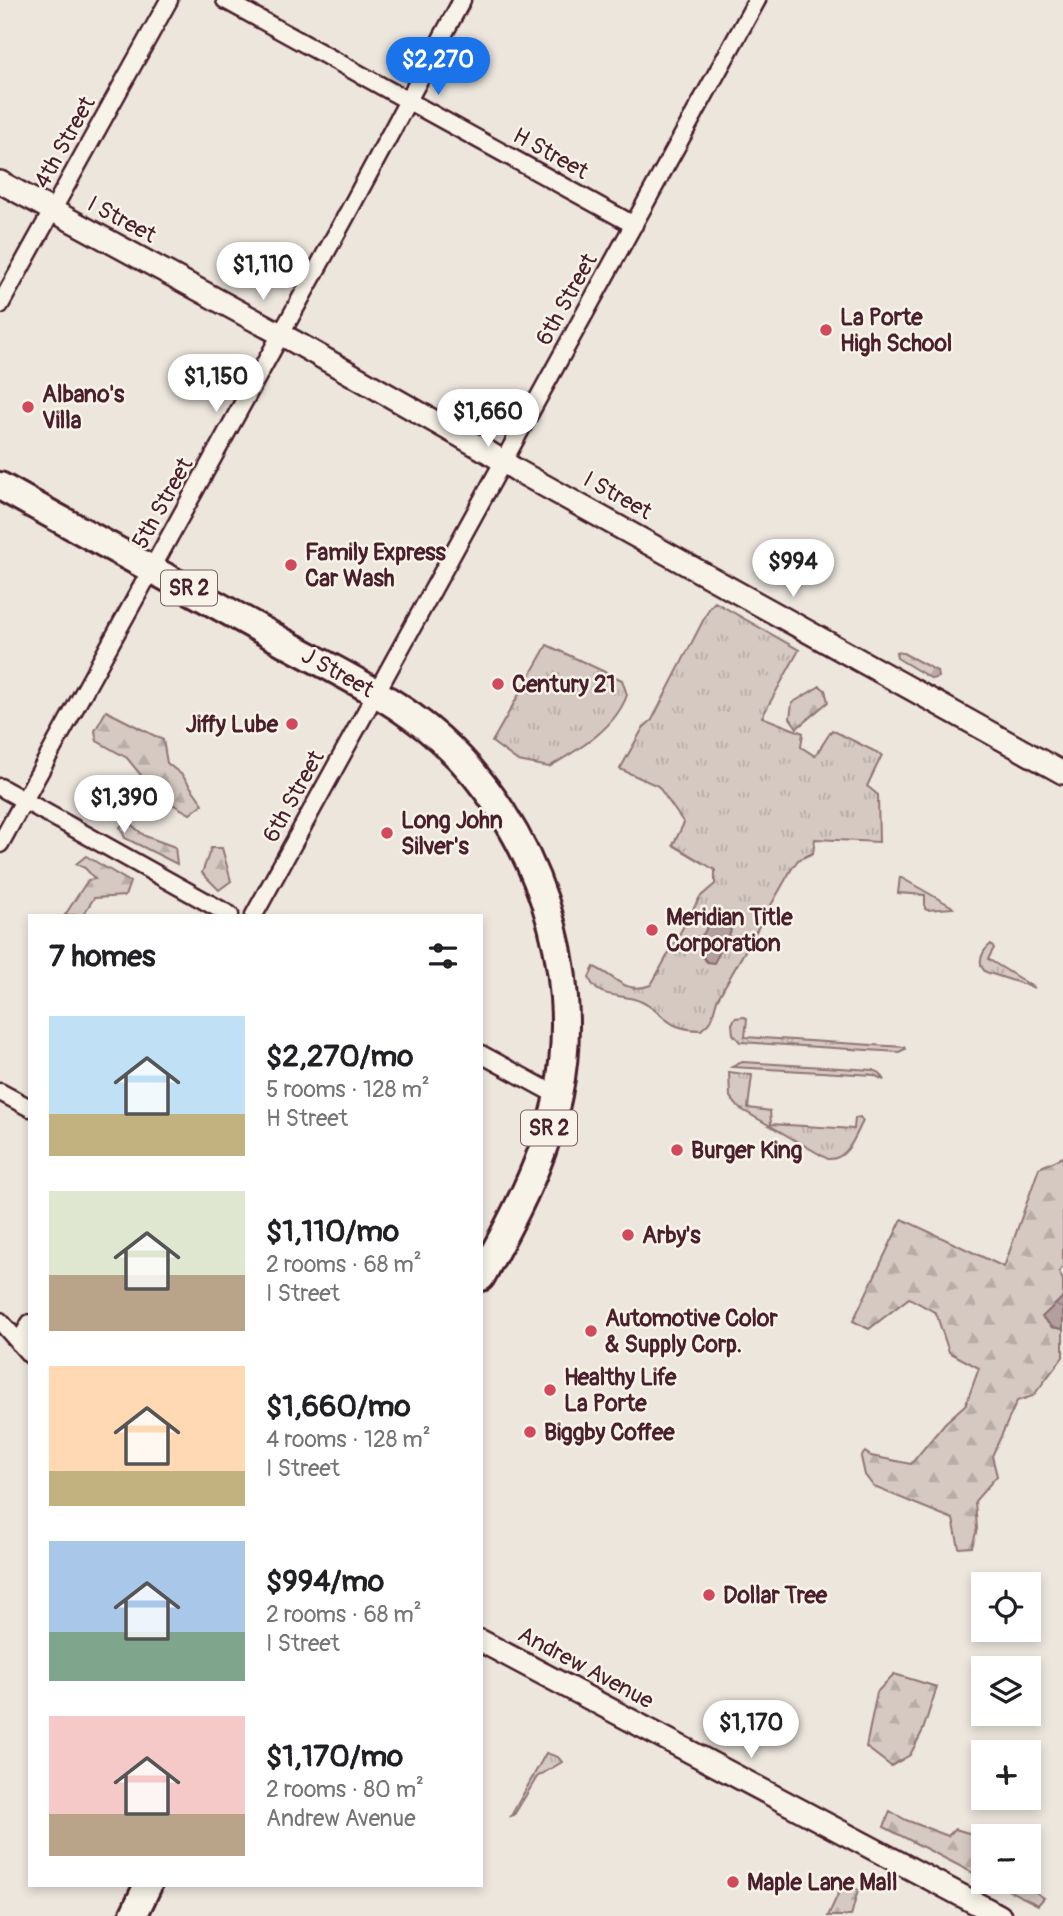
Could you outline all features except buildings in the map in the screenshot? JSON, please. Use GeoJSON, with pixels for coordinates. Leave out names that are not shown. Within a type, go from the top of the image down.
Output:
{"type":"FeatureCollection","features":[{"type":"Feature","properties":{"kind":"main road","name":"J Street"},"geometry":{"type":"LineString","coordinates":[[0,486],[376,692],[440,739],[471,772],[506,818],[527,858],[547,908],[561,967],[565,1013],[564,1056],[558,1096]]}},
{"type":"Feature","properties":{"kind":"main road","name":"SR 2"},"geometry":{"type":"LineString","coordinates":[[483,1273],[527,1190],[545,1144],[558,1096]]}},
{"type":"Feature","properties":{"kind":"main road"},"geometry":{"type":"LineString","coordinates":[[133,1916],[147,1887]]}},
{"type":"Feature","properties":{"kind":"street","name":"4th Street"},"geometry":{"type":"LineString","coordinates":[[0,305],[169,0]]}},
{"type":"Feature","properties":{"kind":"street","name":"H Street"},"geometry":{"type":"LineString","coordinates":[[225,0],[634,225]]}},
{"type":"Feature","properties":{"kind":"street","name":"5th Street"},"geometry":{"type":"LineString","coordinates":[[0,844],[462,0]]}},
{"type":"Feature","properties":{"kind":"street","name":"6th Street"},"geometry":{"type":"LineString","coordinates":[[255,914],[757,0]]}},
{"type":"Feature","properties":{"kind":"street","name":"I Street"},"geometry":{"type":"LineString","coordinates":[[0,183],[280,335],[1063,773]]}},
{"type":"Feature","properties":{"kind":"street"},"geometry":{"type":"LineString","coordinates":[[0,787],[228,914]]}},
{"type":"Feature","properties":{"kind":"street"},"geometry":{"type":"LineString","coordinates":[[483,1055],[558,1096]]}},
{"type":"Feature","properties":{"kind":"street"},"geometry":{"type":"LineString","coordinates":[[0,1092],[28,1107]]}},
{"type":"Feature","properties":{"kind":"street"},"geometry":{"type":"LineString","coordinates":[[0,1321],[24,1349]]}},
{"type":"Feature","properties":{"kind":"street"},"geometry":{"type":"LineString","coordinates":[[24,1349],[28,1332]]}},
{"type":"Feature","properties":{"kind":"street","name":"Andrew Avenue"},"geometry":{"type":"LineString","coordinates":[[483,1642],[1000,1916]]}},
{"type":"Feature","properties":{"kind":"green space"},"geometry":{"type":"Polygon","coordinates":[[[715,602],[799,650],[762,717],[803,733],[801,747],[815,756],[832,730],[882,755],[867,786],[878,795],[879,842],[815,839],[813,853],[798,860],[791,870],[717,1000],[711,1021],[701,1030],[673,1024],[635,999],[604,993],[593,985],[589,977],[594,967],[627,986],[634,988],[651,985],[700,897],[715,884],[715,870],[673,845],[684,823],[658,786],[620,769],[643,728],[652,720],[715,602]]]}},
{"type":"Feature","properties":{"kind":"green space"},"geometry":{"type":"Polygon","coordinates":[[[547,645],[622,680],[627,695],[605,728],[549,767],[518,761],[492,742],[547,645]]]}},
{"type":"Feature","properties":{"kind":"green space"},"geometry":{"type":"Polygon","coordinates":[[[896,652],[937,671],[938,677],[932,679],[897,658],[896,652]]]}},
{"type":"Feature","properties":{"kind":"green space"},"geometry":{"type":"Polygon","coordinates":[[[820,686],[825,690],[828,702],[797,728],[790,718],[792,703],[820,686]]]}},
{"type":"Feature","properties":{"kind":"green space"},"geometry":{"type":"Polygon","coordinates":[[[106,711],[163,740],[167,763],[182,775],[203,804],[190,814],[158,796],[127,758],[97,741],[95,731],[106,711]]]}},
{"type":"Feature","properties":{"kind":"green space"},"geometry":{"type":"Polygon","coordinates":[[[127,821],[145,836],[175,847],[177,864],[125,838],[120,827],[127,821]]]}},
{"type":"Feature","properties":{"kind":"green space"},"geometry":{"type":"Polygon","coordinates":[[[211,848],[222,848],[231,881],[219,890],[202,873],[211,848]]]}},
{"type":"Feature","properties":{"kind":"green space"},"geometry":{"type":"Polygon","coordinates":[[[86,856],[130,882],[125,896],[94,898],[84,914],[66,914],[88,880],[95,879],[85,868],[76,864],[86,856]]]}},
{"type":"Feature","properties":{"kind":"green space"},"geometry":{"type":"Polygon","coordinates":[[[900,877],[953,908],[925,909],[925,895],[898,893],[900,877]]]}},
{"type":"Feature","properties":{"kind":"green space"},"geometry":{"type":"Polygon","coordinates":[[[991,944],[994,948],[988,959],[1035,988],[983,969],[981,958],[991,944]]]}},
{"type":"Feature","properties":{"kind":"green space"},"geometry":{"type":"Polygon","coordinates":[[[745,1017],[745,1037],[905,1049],[899,1052],[740,1042],[733,1034],[732,1024],[735,1018],[745,1017]]]}},
{"type":"Feature","properties":{"kind":"green space"},"geometry":{"type":"Polygon","coordinates":[[[742,1062],[873,1070],[884,1080],[874,1075],[732,1067],[742,1062]]]}},
{"type":"Feature","properties":{"kind":"green space"},"geometry":{"type":"Polygon","coordinates":[[[729,1072],[752,1075],[748,1108],[770,1111],[771,1124],[854,1129],[855,1118],[860,1117],[863,1121],[846,1151],[841,1156],[828,1159],[739,1108],[730,1097],[729,1072]]]}},
{"type":"Feature","properties":{"kind":"green space"},"geometry":{"type":"Polygon","coordinates":[[[1063,1157],[1063,1266],[1059,1272],[1063,1280],[1063,1297],[1043,1317],[1052,1327],[1063,1329],[1063,1357],[1033,1396],[1017,1401],[992,1456],[997,1476],[975,1501],[977,1529],[972,1547],[959,1548],[953,1519],[874,1487],[865,1475],[861,1457],[865,1452],[871,1456],[911,1464],[945,1423],[966,1404],[979,1368],[949,1352],[936,1313],[909,1298],[869,1329],[853,1321],[902,1219],[1004,1267],[1039,1168],[1063,1157]]]}},
{"type":"Feature","properties":{"kind":"green space"},"geometry":{"type":"Polygon","coordinates":[[[894,1674],[937,1687],[923,1730],[910,1755],[891,1766],[866,1747],[877,1692],[894,1674]]]}},
{"type":"Feature","properties":{"kind":"green space"},"geometry":{"type":"Polygon","coordinates":[[[546,1753],[558,1757],[562,1762],[537,1777],[511,1816],[546,1753]]]}},
{"type":"Feature","properties":{"kind":"green space"},"geometry":{"type":"Polygon","coordinates":[[[890,1811],[948,1836],[955,1829],[971,1834],[971,1872],[884,1827],[890,1811]]]}},
{"type":"Feature","properties":{"kind":"green space"},"geometry":{"type":"Polygon","coordinates":[[[844,1881],[858,1890],[851,1916],[828,1916],[844,1881]]]}},
{"type":"Feature","properties":{"kind":"green space"},"geometry":{"type":"Polygon","coordinates":[[[1016,1894],[1038,1894],[1044,1898],[1038,1905],[1016,1894]]]}},
{"type":"Feature","properties":{"kind":"water"},"geometry":{"type":"Polygon","coordinates":[[[712,920],[727,923],[731,931],[714,963],[707,962],[701,952],[705,930],[712,920]]]}},
{"type":"Feature","properties":{"kind":"water"},"geometry":{"type":"Polygon","coordinates":[[[1063,1297],[1063,1329],[1052,1327],[1042,1317],[1063,1297]]]}},
{"type":"Feature","properties":{"kind":"place","name":"La Porte High School"},"geometry":{"type":"Point","coordinates":[826,330]}},
{"type":"Feature","properties":{"kind":"place","name":"Albano's Villa"},"geometry":{"type":"Point","coordinates":[28,407]}},
{"type":"Feature","properties":{"kind":"place","name":"Family Express Car Wash"},"geometry":{"type":"Point","coordinates":[291,565]}},
{"type":"Feature","properties":{"kind":"place","name":"Century 21"},"geometry":{"type":"Point","coordinates":[498,684]}},
{"type":"Feature","properties":{"kind":"place","name":"Jiffy Lube"},"geometry":{"type":"Point","coordinates":[292,724]}},
{"type":"Feature","properties":{"kind":"place","name":"Long John Silver's"},"geometry":{"type":"Point","coordinates":[387,833]}},
{"type":"Feature","properties":{"kind":"place","name":"Meridian Title Corporation"},"geometry":{"type":"Point","coordinates":[652,930]}},
{"type":"Feature","properties":{"kind":"place","name":"Burger King"},"geometry":{"type":"Point","coordinates":[677,1150]}},
{"type":"Feature","properties":{"kind":"place","name":"Arby's"},"geometry":{"type":"Point","coordinates":[628,1235]}},
{"type":"Feature","properties":{"kind":"place","name":"Automotive Color & Supply Corp."},"geometry":{"type":"Point","coordinates":[591,1331]}},
{"type":"Feature","properties":{"kind":"place","name":"Healthy Life La Porte"},"geometry":{"type":"Point","coordinates":[550,1390]}},
{"type":"Feature","properties":{"kind":"place","name":"Biggby Coffee"},"geometry":{"type":"Point","coordinates":[530,1432]}},
{"type":"Feature","properties":{"kind":"place","name":"Dollar Tree"},"geometry":{"type":"Point","coordinates":[709,1595]}},
{"type":"Feature","properties":{"kind":"place","name":"Maple Lane Mall"},"geometry":{"type":"Point","coordinates":[733,1882]}}]}
